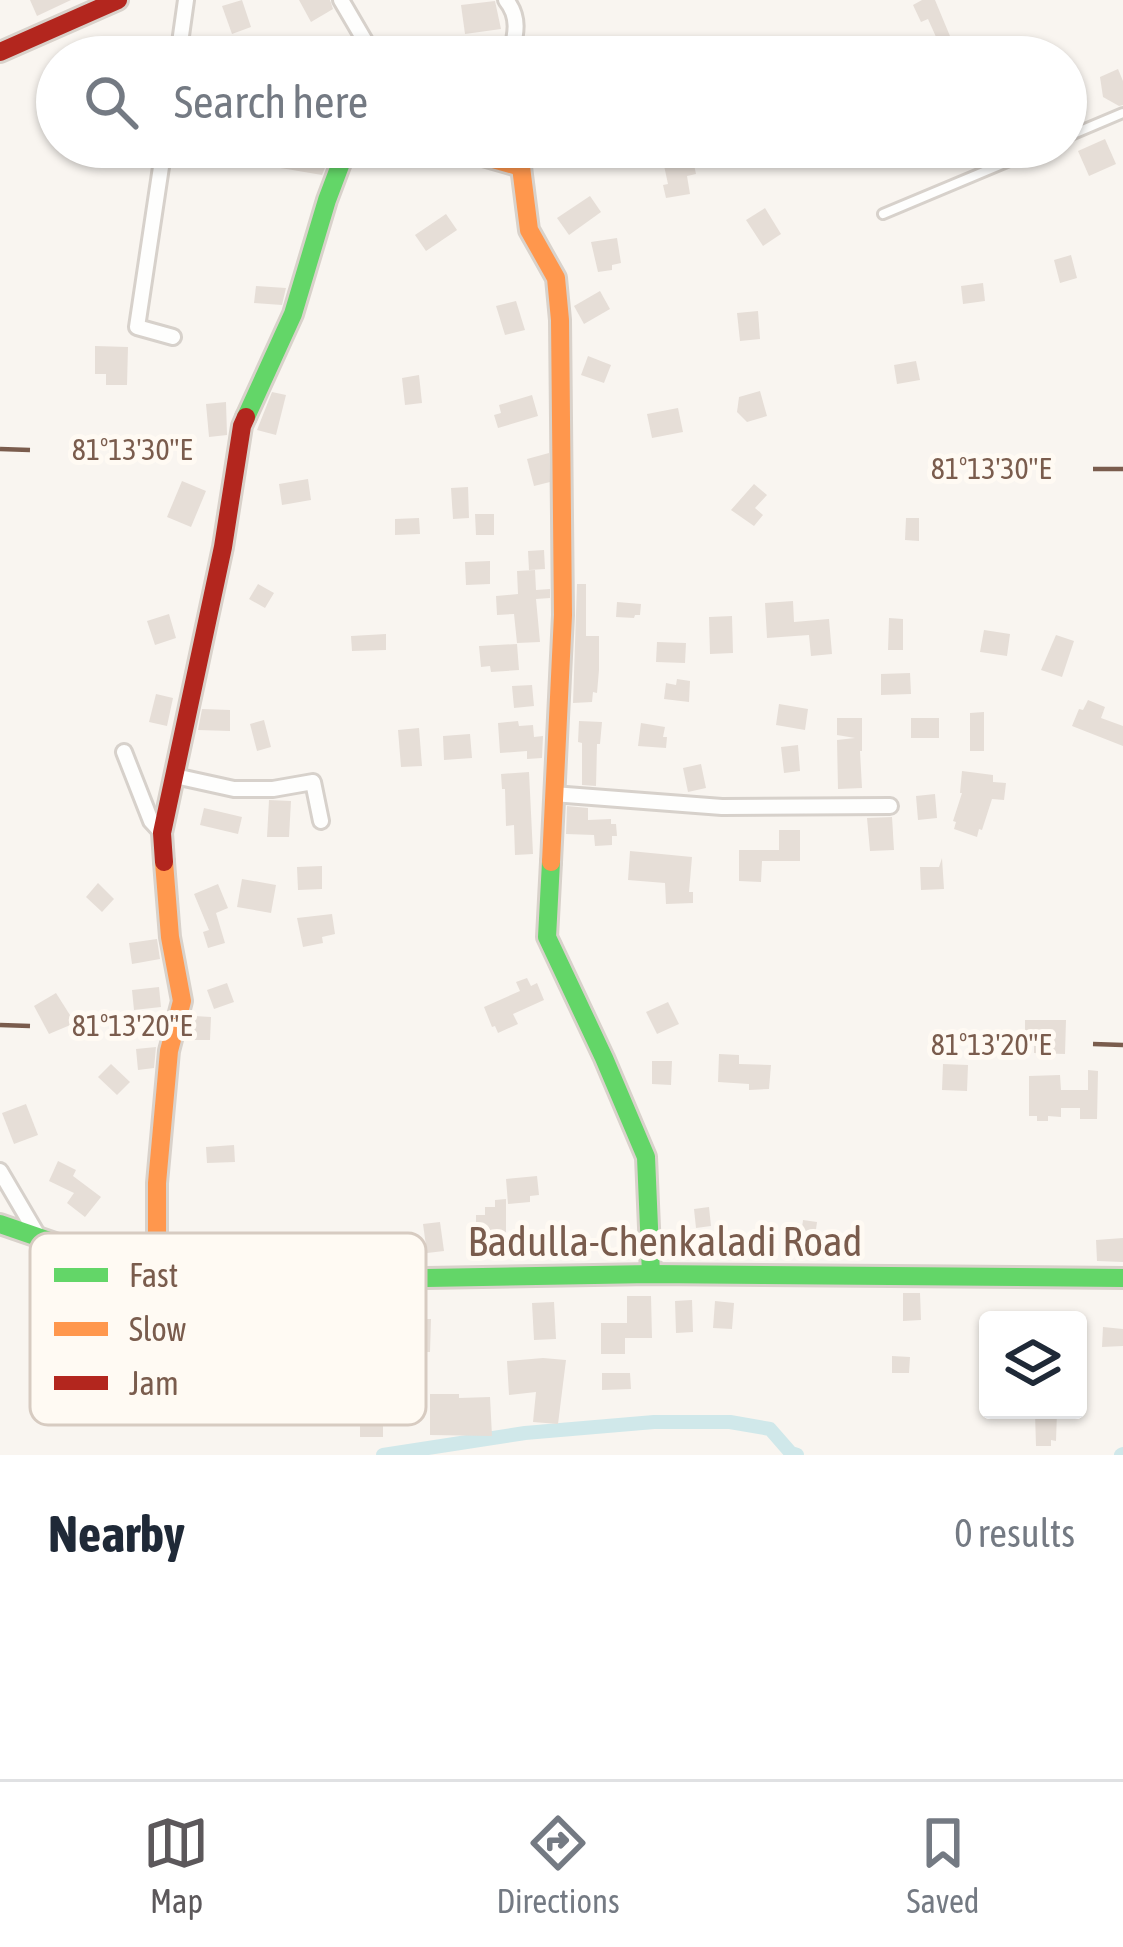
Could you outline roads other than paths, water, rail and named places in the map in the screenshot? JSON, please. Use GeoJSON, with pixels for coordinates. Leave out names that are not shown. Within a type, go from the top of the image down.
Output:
{"type":"FeatureCollection","features":[{"type":"Feature","properties":{"kind":"main road"},"geometry":{"type":"LineString","coordinates":[[36,36],[118,0]]}},
{"type":"Feature","properties":{"kind":"main road"},"geometry":{"type":"LineString","coordinates":[[0,52],[36,36]]}},
{"type":"Feature","properties":{"kind":"main road"},"geometry":{"type":"LineString","coordinates":[[158,1233],[169,1051],[182,1001],[170,938],[162,832],[223,547],[242,426],[293,314],[339,168]]}},
{"type":"Feature","properties":{"kind":"main road"},"geometry":{"type":"LineString","coordinates":[[521,168],[529,230],[556,278],[563,442],[563,594],[547,937],[646,1157],[651,1274]]}},
{"type":"Feature","properties":{"kind":"main road","name":"Badulla-Chenkaladi Road"},"geometry":{"type":"LineString","coordinates":[[0,1224],[30,1235]]}},
{"type":"Feature","properties":{"kind":"main road","name":"Badulla-Chenkaladi Road"},"geometry":{"type":"LineString","coordinates":[[426,1278],[651,1274],[1123,1278]]}},
{"type":"Feature","properties":{"kind":"street"},"geometry":{"type":"LineString","coordinates":[[181,36],[186,0]]}},
{"type":"Feature","properties":{"kind":"street"},"geometry":{"type":"LineString","coordinates":[[341,0],[363,36]]}},
{"type":"Feature","properties":{"kind":"street"},"geometry":{"type":"LineString","coordinates":[[512,3],[515,36]]}},
{"type":"Feature","properties":{"kind":"street"},"geometry":{"type":"LineString","coordinates":[[161,168],[137,327],[173,337]]}},
{"type":"Feature","properties":{"kind":"street"},"geometry":{"type":"LineString","coordinates":[[124,752],[151,820],[162,832]]}},
{"type":"Feature","properties":{"kind":"street"},"geometry":{"type":"LineString","coordinates":[[175,776],[234,789],[273,790],[313,782],[321,821]]}},
{"type":"Feature","properties":{"kind":"street"},"geometry":{"type":"LineString","coordinates":[[553,794],[722,807],[890,806]]}},
{"type":"Feature","properties":{"kind":"street"},"geometry":{"type":"LineString","coordinates":[[0,1171],[36,1233]]}},
{"type":"Feature","properties":{"kind":"lane"},"geometry":{"type":"LineString","coordinates":[[1087,128],[1123,113]]}},
{"type":"Feature","properties":{"kind":"lane"},"geometry":{"type":"LineString","coordinates":[[884,214],[992,168]]}},
{"type":"Feature","properties":{"kind":"waterway"},"geometry":{"type":"LineString","coordinates":[[383,1455],[525,1433],[654,1422],[730,1422],[770,1429],[797,1455]]}}]}
